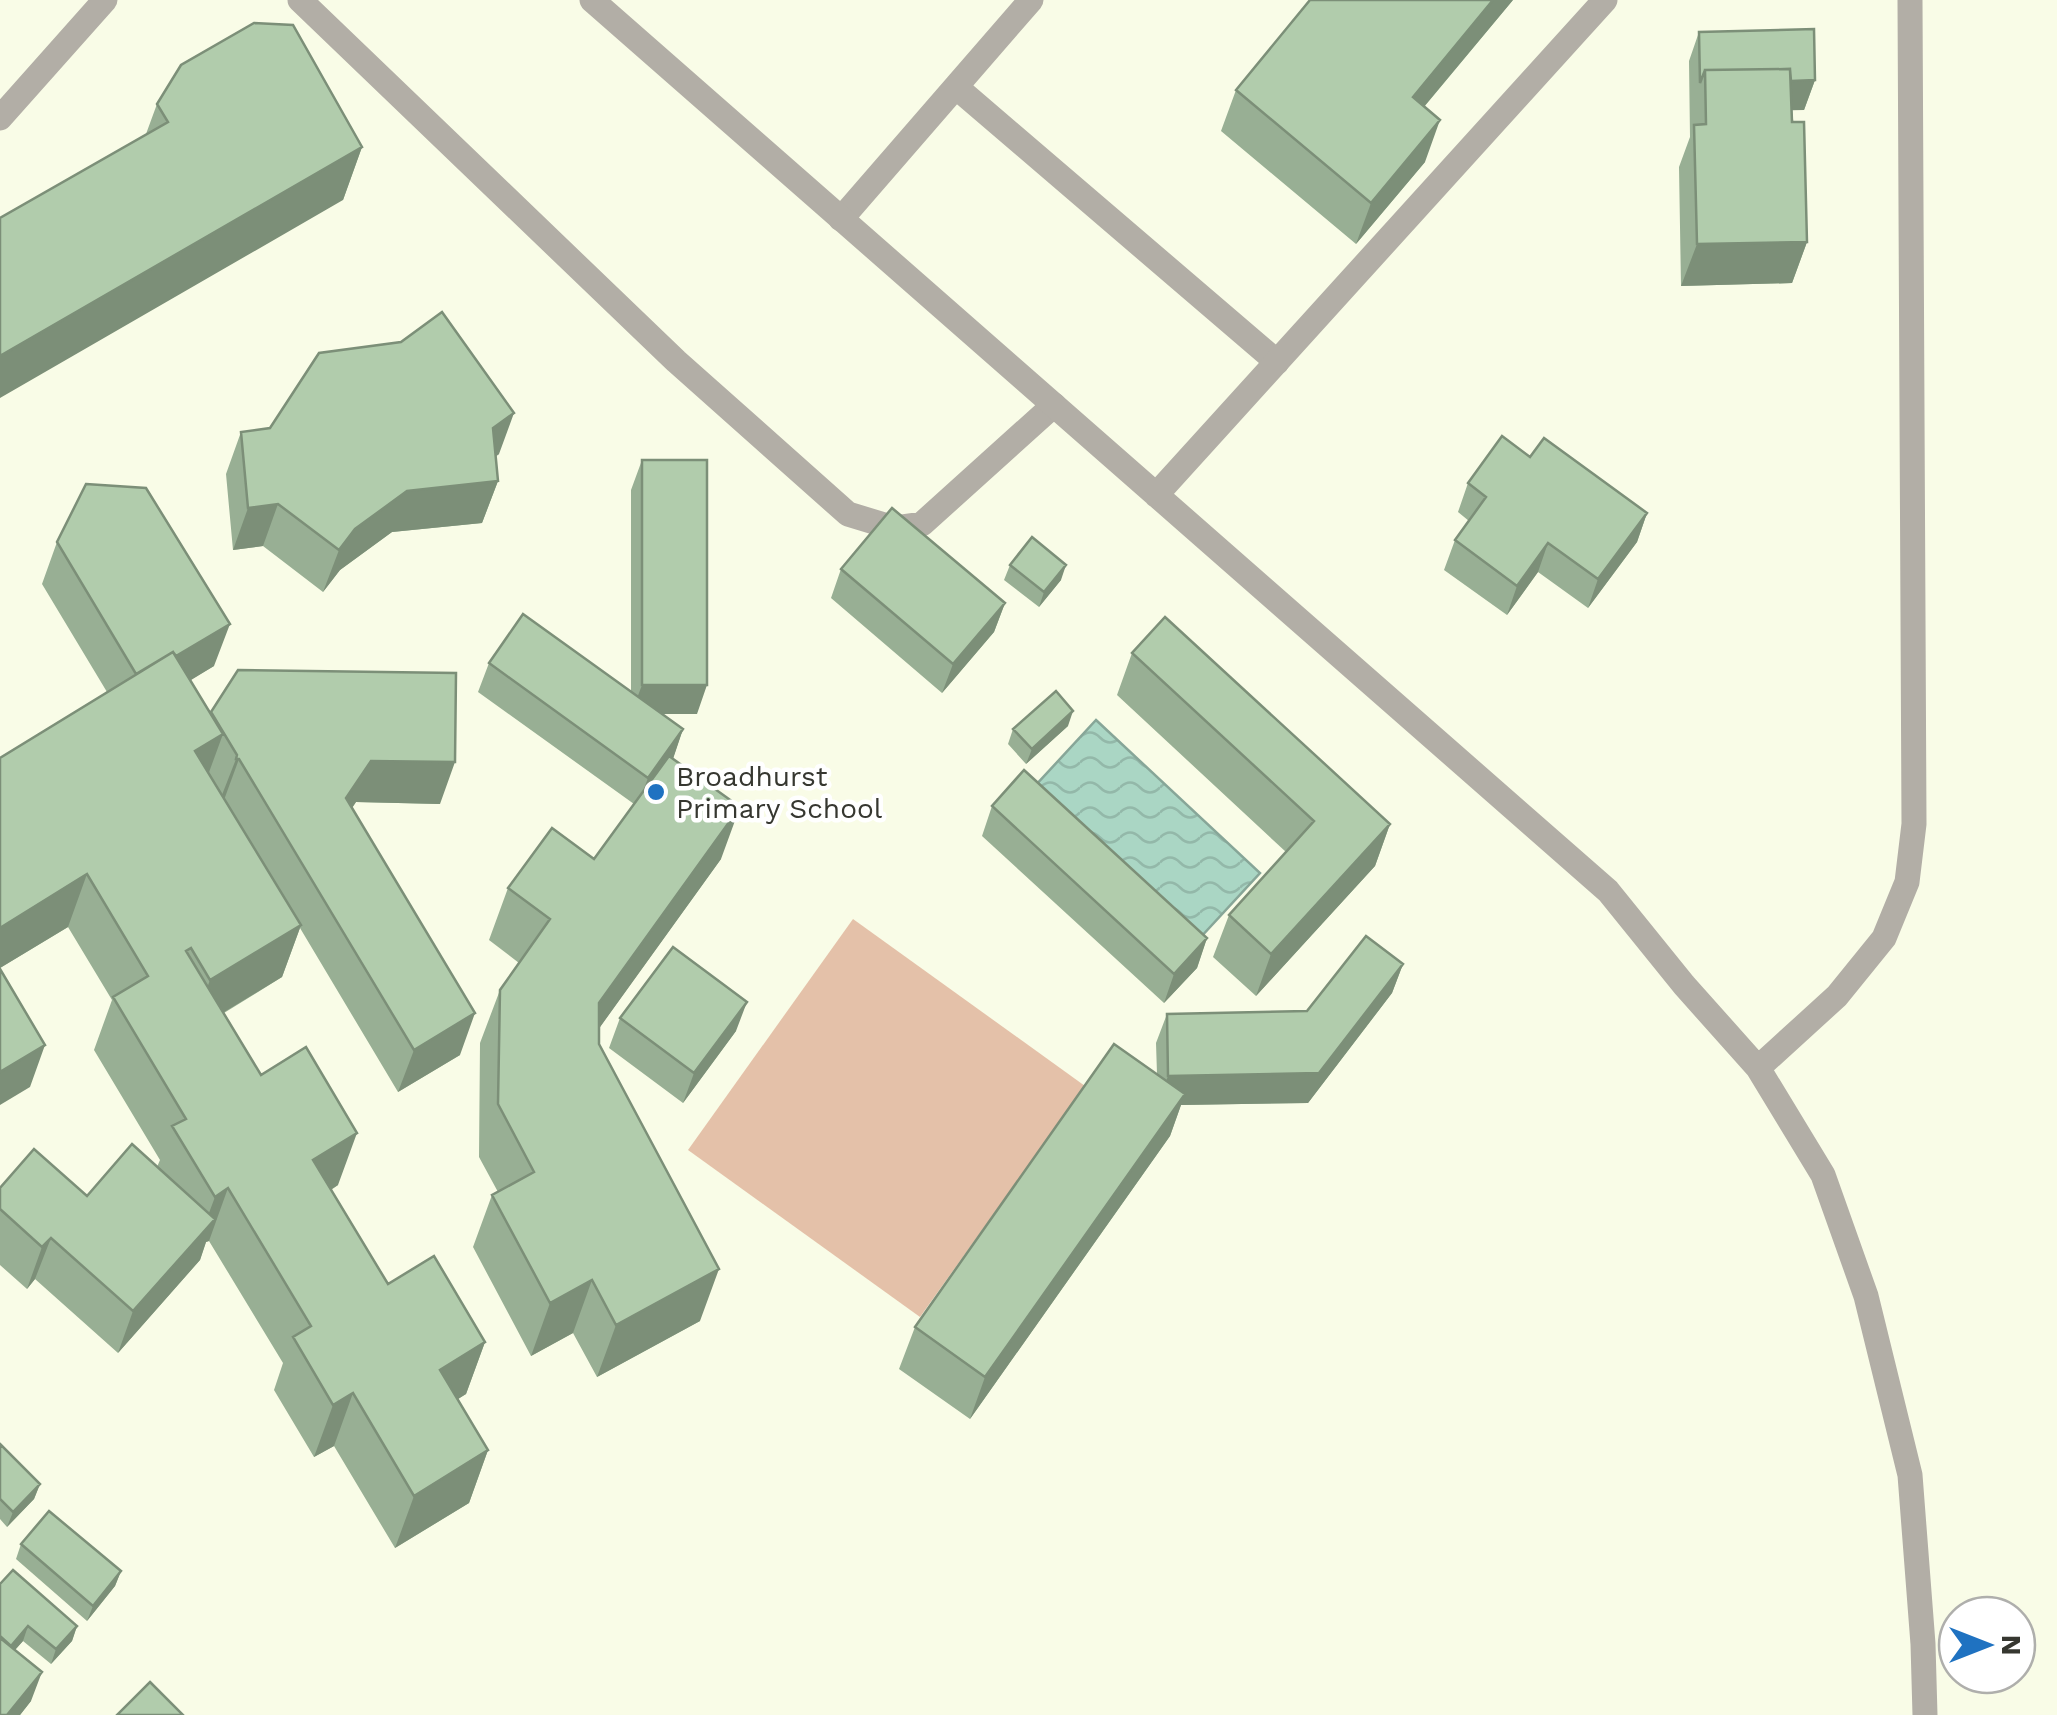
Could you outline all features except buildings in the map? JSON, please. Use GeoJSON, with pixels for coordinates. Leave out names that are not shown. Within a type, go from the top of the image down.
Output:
{"type":"FeatureCollection","features":[{"type":"Feature","properties":{"kind":"street"},"geometry":{"type":"LineString","coordinates":[[0,118],[105,0]]}},
{"type":"Feature","properties":{"kind":"street"},"geometry":{"type":"LineString","coordinates":[[300,0],[676,362],[848,514],[894,528],[922,524],[1054,405]]}},
{"type":"Feature","properties":{"kind":"street"},"geometry":{"type":"LineString","coordinates":[[592,0],[1608,891],[1758,1068],[1823,1175],[1866,1296],[1910,1475],[1925,1715]]}},
{"type":"Feature","properties":{"kind":"street"},"geometry":{"type":"LineString","coordinates":[[841,219],[1031,0]]}},
{"type":"Feature","properties":{"kind":"street"},"geometry":{"type":"LineString","coordinates":[[1156,496],[1604,0]]}},
{"type":"Feature","properties":{"kind":"street"},"geometry":{"type":"LineString","coordinates":[[1758,1068],[1837,996],[1872,953],[1884,938],[1907,882],[1914,824],[1910,0]]}},
{"type":"Feature","properties":{"kind":"street"},"geometry":{"type":"LineString","coordinates":[[956,87],[1277,362]]}},
{"type":"Feature","properties":{"kind":"shaded area"},"geometry":{"type":"Polygon","coordinates":[[[853,919],[1085,1086],[920,1317],[688,1150],[853,919]]]}},
{"type":"Feature","properties":{"kind":"water"},"geometry":{"type":"Polygon","coordinates":[[[1096,720],[1260,873],[1186,953],[1022,800],[1096,720]]]}},
{"type":"Feature","properties":{"kind":"place","name":"Broadhurst Primary School"},"geometry":{"type":"Point","coordinates":[656,792]}}]}
